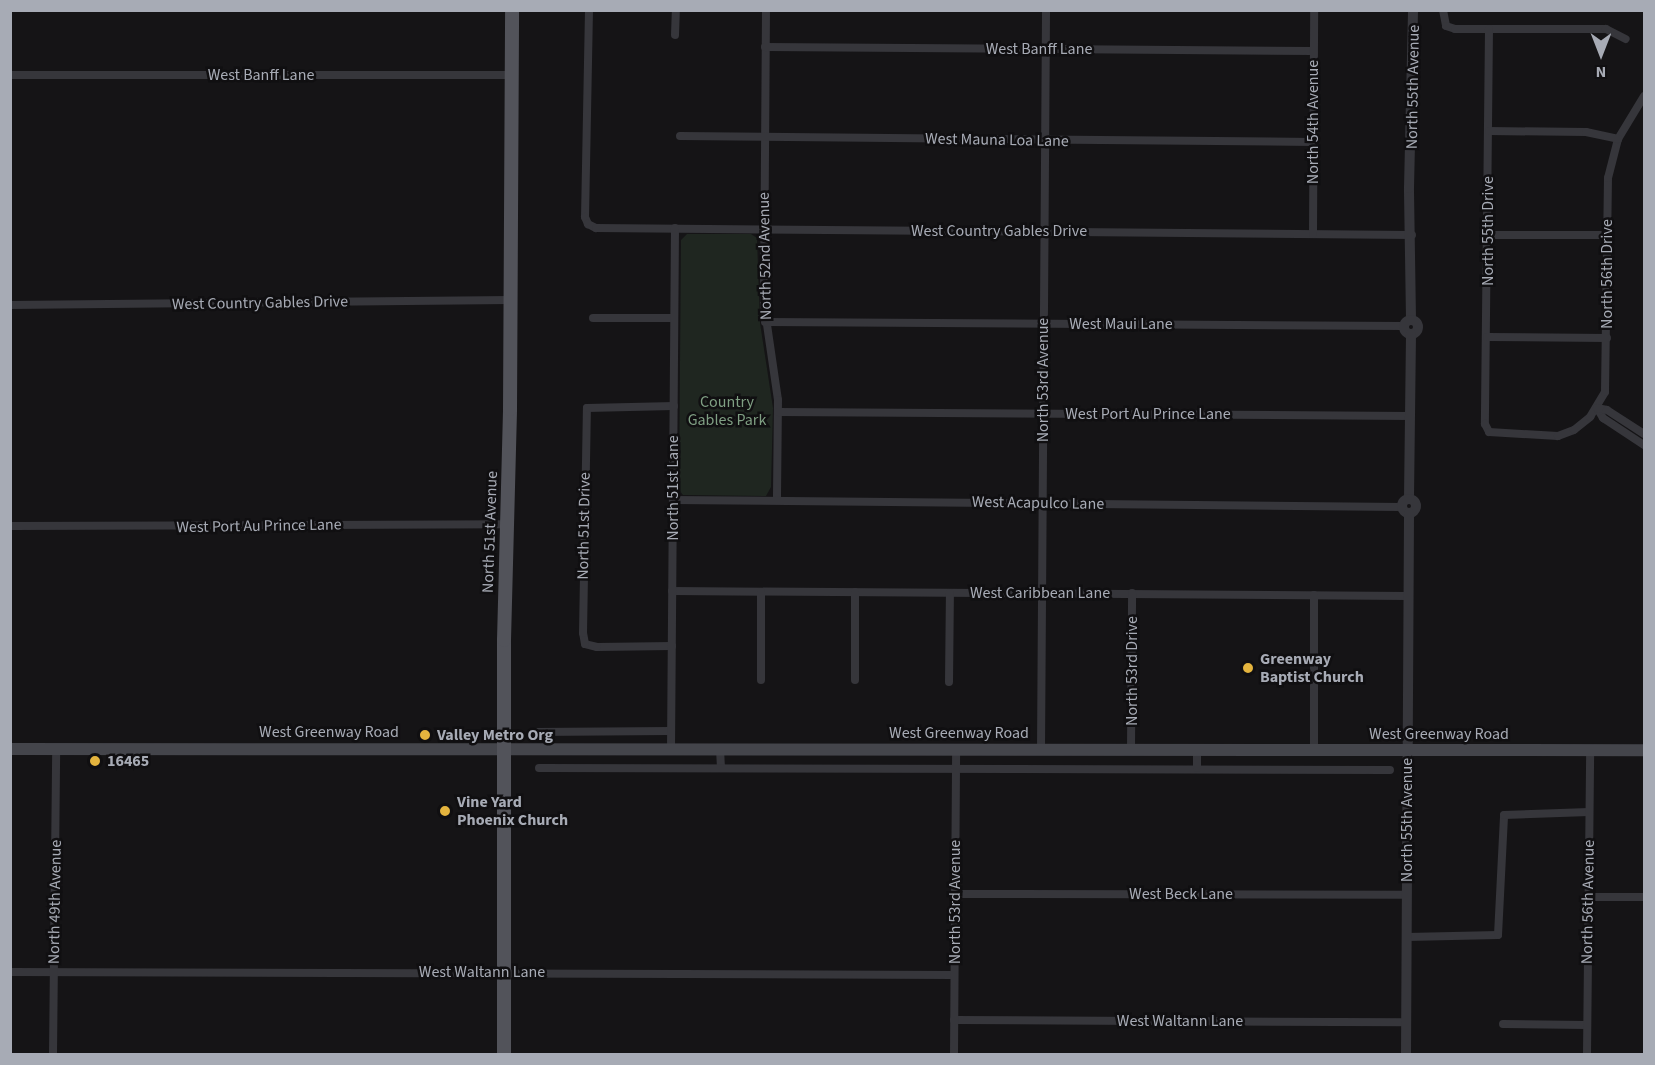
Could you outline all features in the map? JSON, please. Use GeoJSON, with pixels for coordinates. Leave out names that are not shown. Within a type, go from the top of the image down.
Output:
{"type":"FeatureCollection","features":[{"type":"Feature","properties":{"kind":"main road","name":"North 51st Avenue"},"geometry":{"type":"LineString","coordinates":[[504,1054],[503,748],[512,10]]}},
{"type":"Feature","properties":{"kind":"main road","name":"West Greenway Road"},"geometry":{"type":"LineString","coordinates":[[10,749],[1644,750]]}},
{"type":"Feature","properties":{"kind":"street","name":"West Country Gables Drive"},"geometry":{"type":"LineString","coordinates":[[589,10],[588,224],[596,228],[1412,235]]}},
{"type":"Feature","properties":{"kind":"street"},"geometry":{"type":"LineString","coordinates":[[675,35],[676,10]]}},
{"type":"Feature","properties":{"kind":"street","name":"North 52nd Avenue"},"geometry":{"type":"LineString","coordinates":[[766,10],[765,322],[778,412],[777,500]]}},
{"type":"Feature","properties":{"kind":"street","name":"North 53rd Avenue"},"geometry":{"type":"LineString","coordinates":[[1041,749],[1046,10]]}},
{"type":"Feature","properties":{"kind":"street","name":"North 54th Avenue"},"geometry":{"type":"LineString","coordinates":[[1313,234],[1314,10]]}},
{"type":"Feature","properties":{"kind":"street","name":"North 55th Avenue"},"geometry":{"type":"LineString","coordinates":[[1406,1054],[1409,326],[1416,187],[1412,164],[1413,10]]}},
{"type":"Feature","properties":{"kind":"street"},"geometry":{"type":"LineString","coordinates":[[1443,10],[1446,26],[1489,29],[1606,29],[1626,39]]}},
{"type":"Feature","properties":{"kind":"street","name":"North 55th Drive"},"geometry":{"type":"LineString","coordinates":[[1489,29],[1485,424],[1489,432],[1558,436],[1574,430],[1597,408]]}},
{"type":"Feature","properties":{"kind":"street","name":"West Banff Lane"},"geometry":{"type":"LineString","coordinates":[[765,47],[1313,51]]}},
{"type":"Feature","properties":{"kind":"street","name":"West Banff Lane"},"geometry":{"type":"LineString","coordinates":[[10,75],[512,75]]}},
{"type":"Feature","properties":{"kind":"street"},"geometry":{"type":"LineString","coordinates":[[1489,131],[1586,132],[1618,139],[1644,96]]}},
{"type":"Feature","properties":{"kind":"street","name":"West Mauna Loa Lane"},"geometry":{"type":"LineString","coordinates":[[680,136],[1313,142]]}},
{"type":"Feature","properties":{"kind":"street","name":"North 56th Drive"},"geometry":{"type":"LineString","coordinates":[[1597,408],[1606,384],[1608,178],[1618,139]]}},
{"type":"Feature","properties":{"kind":"street","name":"North 51st Lane"},"geometry":{"type":"LineString","coordinates":[[671,749],[675,228]]}},
{"type":"Feature","properties":{"kind":"street"},"geometry":{"type":"LineString","coordinates":[[1488,235],[1607,235]]}},
{"type":"Feature","properties":{"kind":"street","name":"West Country Gables Drive"},"geometry":{"type":"LineString","coordinates":[[10,305],[510,300]]}},
{"type":"Feature","properties":{"kind":"street"},"geometry":{"type":"LineString","coordinates":[[592,318],[674,318]]}},
{"type":"Feature","properties":{"kind":"street","name":"West Maui Lane"},"geometry":{"type":"LineString","coordinates":[[765,322],[1409,326]]}},
{"type":"Feature","properties":{"kind":"street"},"geometry":{"type":"LineString","coordinates":[[1487,337],[1607,338]]}},
{"type":"Feature","properties":{"kind":"street","name":"North 51st Drive"},"geometry":{"type":"LineString","coordinates":[[672,646],[585,644],[587,408],[674,406]]}},
{"type":"Feature","properties":{"kind":"street"},"geometry":{"type":"LineString","coordinates":[[1597,408],[1603,418],[1644,434]]}},
{"type":"Feature","properties":{"kind":"street","name":"West Port Au Prince Lane"},"geometry":{"type":"LineString","coordinates":[[778,412],[1410,416]]}},
{"type":"Feature","properties":{"kind":"street"},"geometry":{"type":"LineString","coordinates":[[1625,427],[1644,445]]}},
{"type":"Feature","properties":{"kind":"street","name":"West Acapulco Lane"},"geometry":{"type":"LineString","coordinates":[[673,500],[1407,506]]}},
{"type":"Feature","properties":{"kind":"street","name":"West Port Au Prince Lane"},"geometry":{"type":"LineString","coordinates":[[10,526],[507,524]]}},
{"type":"Feature","properties":{"kind":"street","name":"West Caribbean Lane"},"geometry":{"type":"LineString","coordinates":[[672,591],[1408,596]]}},
{"type":"Feature","properties":{"kind":"street"},"geometry":{"type":"LineString","coordinates":[[760,680],[761,592]]}},
{"type":"Feature","properties":{"kind":"street"},"geometry":{"type":"LineString","coordinates":[[855,592],[855,680]]}},
{"type":"Feature","properties":{"kind":"street"},"geometry":{"type":"LineString","coordinates":[[949,682],[950,593]]}},
{"type":"Feature","properties":{"kind":"street","name":"North 53rd Drive"},"geometry":{"type":"LineString","coordinates":[[1131,749],[1132,593]]}},
{"type":"Feature","properties":{"kind":"street"},"geometry":{"type":"LineString","coordinates":[[1314,595],[1314,750]]}},
{"type":"Feature","properties":{"kind":"street"},"geometry":{"type":"LineString","coordinates":[[535,732],[672,731]]}},
{"type":"Feature","properties":{"kind":"street","name":"North 49th Avenue"},"geometry":{"type":"LineString","coordinates":[[53,1054],[56,749]]}},
{"type":"Feature","properties":{"kind":"street"},"geometry":{"type":"LineString","coordinates":[[720,749],[720,768]]}},
{"type":"Feature","properties":{"kind":"street","name":"North 53rd Avenue"},"geometry":{"type":"LineString","coordinates":[[954,1054],[956,749]]}},
{"type":"Feature","properties":{"kind":"street"},"geometry":{"type":"LineString","coordinates":[[1197,749],[1197,768]]}},
{"type":"Feature","properties":{"kind":"street","name":"North 56th Avenue"},"geometry":{"type":"LineString","coordinates":[[1587,1054],[1590,750]]}},
{"type":"Feature","properties":{"kind":"street"},"geometry":{"type":"LineString","coordinates":[[539,768],[1390,770]]}},
{"type":"Feature","properties":{"kind":"street"},"geometry":{"type":"LineString","coordinates":[[1407,937],[1498,935],[1504,815],[1589,812]]}},
{"type":"Feature","properties":{"kind":"street","name":"West Beck Lane"},"geometry":{"type":"LineString","coordinates":[[955,894],[1407,895]]}},
{"type":"Feature","properties":{"kind":"street"},"geometry":{"type":"LineString","coordinates":[[1588,897],[1644,897]]}},
{"type":"Feature","properties":{"kind":"street","name":"West Waltann Lane"},"geometry":{"type":"LineString","coordinates":[[10,972],[954,975]]}},
{"type":"Feature","properties":{"kind":"street","name":"West Waltann Lane"},"geometry":{"type":"LineString","coordinates":[[954,1020],[1406,1022]]}},
{"type":"Feature","properties":{"kind":"street"},"geometry":{"type":"LineString","coordinates":[[1503,1024],[1587,1024]]}},
{"type":"Feature","properties":{"kind":"green space","name":"Country Gables Park"},"geometry":{"type":"Polygon","coordinates":[[[687,234],[751,234],[757,238],[760,323],[773,408],[771,487],[766,496],[683,495],[679,490],[681,240],[687,234]]]}},
{"type":"Feature","properties":{"kind":"place","name":"Greenway Baptist Church"},"geometry":{"type":"Point","coordinates":[1248,668]}},
{"type":"Feature","properties":{"kind":"place","name":"Valley Metro Org"},"geometry":{"type":"Point","coordinates":[425,735]}},
{"type":"Feature","properties":{"kind":"place","name":"16465"},"geometry":{"type":"Point","coordinates":[95,761]}},
{"type":"Feature","properties":{"kind":"place","name":"Vine Yard Phoenix Church"},"geometry":{"type":"Point","coordinates":[445,811]}}]}
